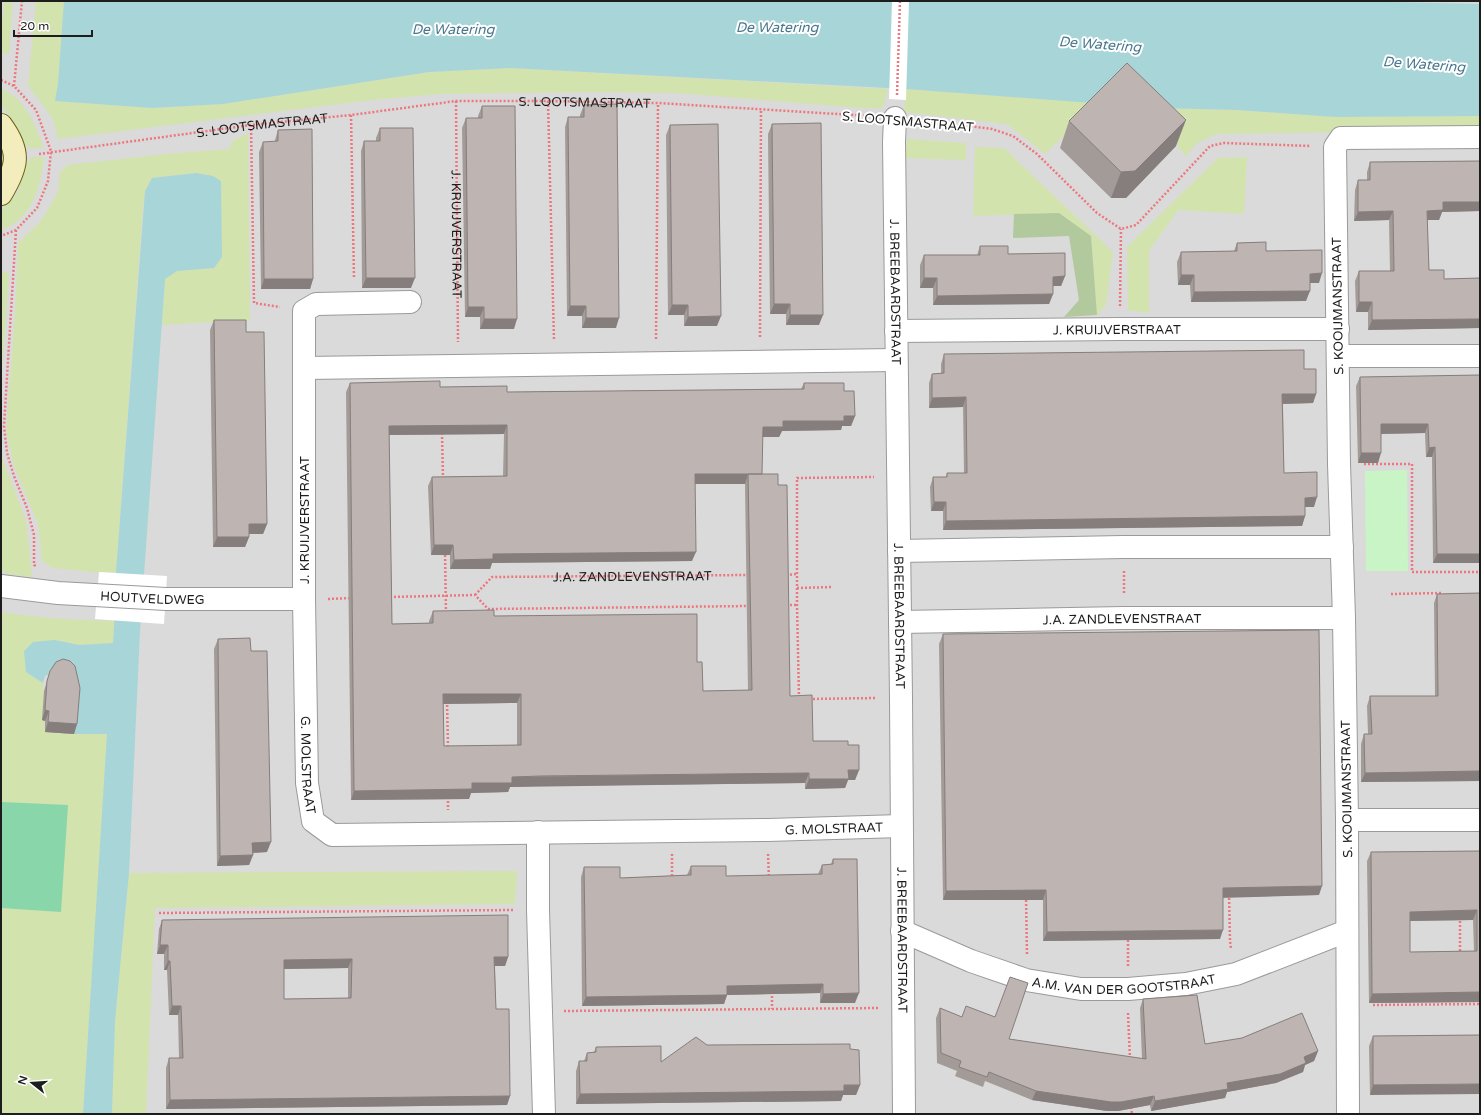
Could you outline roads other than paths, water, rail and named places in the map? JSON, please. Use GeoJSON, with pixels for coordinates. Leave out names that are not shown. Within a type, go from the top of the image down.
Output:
{"type":"FeatureCollection","features":[{"type":"Feature","properties":{"kind":"street","name":"J. BREEBAARDSTRAAT"},"geometry":{"type":"LineString","coordinates":[[896,108],[894,150],[901,698],[904,1114]]}},
{"type":"Feature","properties":{"kind":"street"},"geometry":{"type":"LineString","coordinates":[[1,125],[10,137],[16,154],[12,176],[1,194]]}},
{"type":"Feature","properties":{"kind":"street","name":"S. KOOIJMANSTRAAT"},"geometry":{"type":"LineString","coordinates":[[1348,1114],[1347,820],[1344,618],[1339,464],[1335,147],[1341,138],[1480,137]]}},
{"type":"Feature","properties":{"kind":"street","name":"J. KRUIJVERSTRAAT"},"geometry":{"type":"LineString","coordinates":[[304,599],[304,311],[316,304],[410,302]]}},
{"type":"Feature","properties":{"kind":"street","name":"J. KRUIJVERSTRAAT"},"geometry":{"type":"LineString","coordinates":[[896,331],[1338,329]]}},
{"type":"Feature","properties":{"kind":"street"},"geometry":{"type":"LineString","coordinates":[[1338,356],[1480,356]]}},
{"type":"Feature","properties":{"kind":"street"},"geometry":{"type":"LineString","coordinates":[[305,368],[896,360]]}},
{"type":"Feature","properties":{"kind":"street"},"geometry":{"type":"LineString","coordinates":[[899,551],[1123,547],[1342,547]]}},
{"type":"Feature","properties":{"kind":"street","name":"HOUTVELDWEG"},"geometry":{"type":"LineString","coordinates":[[1,586],[58,593],[166,599],[304,599]]}},
{"type":"Feature","properties":{"kind":"street","name":"G. MOLSTRAAT"},"geometry":{"type":"LineString","coordinates":[[304,599],[307,783],[313,821],[332,835],[448,835],[538,832],[768,830],[901,826]]}},
{"type":"Feature","properties":{"kind":"street","name":"J.A. ZANDLEVENSTRAAT"},"geometry":{"type":"LineString","coordinates":[[900,622],[1124,618],[1344,618]]}},
{"type":"Feature","properties":{"kind":"street"},"geometry":{"type":"LineString","coordinates":[[1347,820],[1480,820]]}},
{"type":"Feature","properties":{"kind":"street"},"geometry":{"type":"LineString","coordinates":[[538,832],[538,910],[544,1114]]}},
{"type":"Feature","properties":{"kind":"street","name":"A.M. VAN DER GOOTSTRAAT"},"geometry":{"type":"LineString","coordinates":[[902,931],[971,961],[1026,980],[1081,989],[1128,989],[1186,984],[1236,974],[1347,931]]}},
{"type":"Feature","properties":{"kind":"water","name":"De Watering"},"geometry":{"type":"Polygon","coordinates":[[[64,1],[1343,1],[1480,4],[1480,116],[1335,117],[1237,110],[1158,108],[906,89],[510,68],[429,72],[223,104],[152,108],[55,101],[58,84],[64,1]]]}},
{"type":"Feature","properties":{"kind":"water"},"geometry":{"type":"Polygon","coordinates":[[[196,173],[213,176],[221,181],[222,257],[214,268],[177,271],[165,279],[140,631],[129,873],[115,1021],[112,1114],[83,1114],[107,734],[74,734],[76,695],[53,672],[45,676],[43,683],[26,672],[24,651],[33,642],[55,640],[79,645],[113,643],[116,572],[145,191],[152,178],[196,173]]]}}]}
